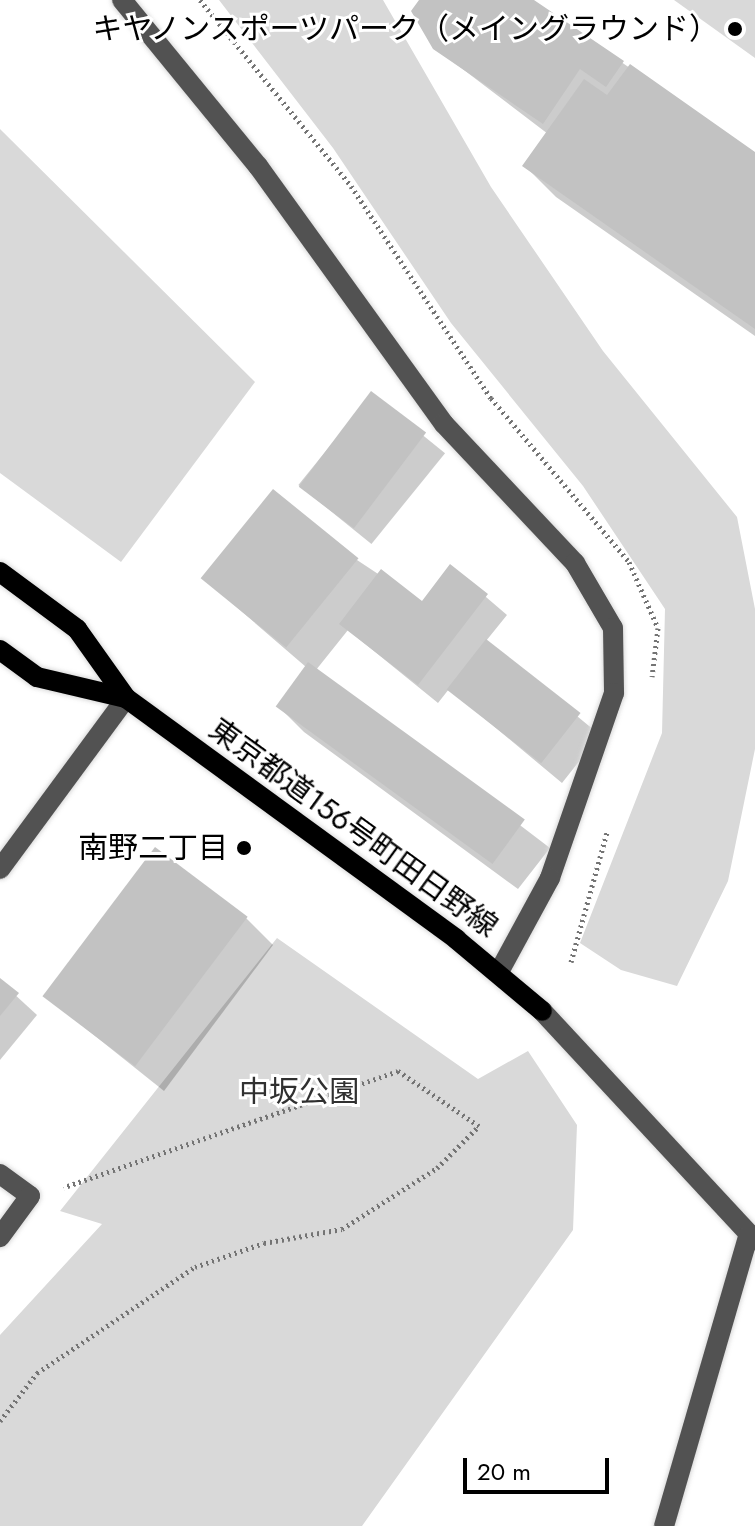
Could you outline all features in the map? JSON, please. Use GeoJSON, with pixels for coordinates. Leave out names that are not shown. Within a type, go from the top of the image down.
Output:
{"type":"FeatureCollection","features":[{"type":"Feature","properties":{"kind":"main road","name":"東京都道156号町田日野線"},"geometry":{"type":"LineString","coordinates":[[0,572],[77,629],[126,698],[499,972],[542,1011]]}},
{"type":"Feature","properties":{"kind":"main road","name":"東京都道156号町田日野線"},"geometry":{"type":"LineString","coordinates":[[0,650],[37,677],[126,698]]}},
{"type":"Feature","properties":{"kind":"street"},"geometry":{"type":"LineString","coordinates":[[122,0],[267,178],[444,424],[575,563],[613,628],[614,693],[550,878],[499,972]]}},
{"type":"Feature","properties":{"kind":"street"},"geometry":{"type":"LineString","coordinates":[[0,869],[126,698]]}},
{"type":"Feature","properties":{"kind":"street"},"geometry":{"type":"LineString","coordinates":[[542,1011],[752,1237],[664,1526]]}},
{"type":"Feature","properties":{"kind":"street"},"geometry":{"type":"LineString","coordinates":[[0,1174],[30,1196],[0,1237]]}},
{"type":"Feature","properties":{"kind":"path"},"geometry":{"type":"LineString","coordinates":[[0,1421],[37,1373],[195,1267],[264,1243],[342,1229],[437,1168],[479,1126],[398,1071],[30,1196]]}},
{"type":"Feature","properties":{"kind":"green space"},"geometry":{"type":"Polygon","coordinates":[[[219,0],[383,0],[491,187],[603,351],[737,517],[755,609],[755,749],[728,881],[677,986],[621,970],[580,943],[662,733],[665,609],[583,486],[451,323],[333,148],[219,0]]]}},
{"type":"Feature","properties":{"kind":"green space","name":"キヤノンスポーツパーク（メイングラウンド）"},"geometry":{"type":"Polygon","coordinates":[[[674,0],[755,0],[755,58],[674,0]]]}},
{"type":"Feature","properties":{"kind":"green space"},"geometry":{"type":"Polygon","coordinates":[[[0,129],[255,382],[121,562],[0,473],[0,129]]]}},
{"type":"Feature","properties":{"kind":"green space","name":"中坂公園"},"geometry":{"type":"Polygon","coordinates":[[[277,938],[478,1079],[528,1051],[577,1125],[573,1230],[362,1526],[0,1526],[0,1335],[102,1224],[60,1211],[277,938]]]}},
{"type":"Feature","properties":{"kind":"building"},"geometry":{"type":"Polygon","coordinates":[[[419,0],[534,0],[624,61],[606,87],[580,69],[543,124],[433,49],[411,11],[419,0]]]}},
{"type":"Feature","properties":{"kind":"building"},"geometry":{"type":"Polygon","coordinates":[[[630,64],[755,152],[755,329],[522,166],[584,79],[607,95],[630,64]]]}},
{"type":"Feature","properties":{"kind":"building"},"geometry":{"type":"Polygon","coordinates":[[[371,391],[426,433],[354,528],[299,487],[371,391]]]}},
{"type":"Feature","properties":{"kind":"building"},"geometry":{"type":"Polygon","coordinates":[[[273,489],[358,558],[286,648],[201,578],[273,489]]]}},
{"type":"Feature","properties":{"kind":"building"},"geometry":{"type":"Polygon","coordinates":[[[450,564],[488,594],[418,685],[339,624],[381,569],[422,601],[450,564]]]}},
{"type":"Feature","properties":{"kind":"building"},"geometry":{"type":"Polygon","coordinates":[[[486,639],[581,713],[541,763],[447,689],[486,639]]]}},
{"type":"Feature","properties":{"kind":"building"},"geometry":{"type":"Polygon","coordinates":[[[308,662],[525,820],[492,864],[276,706],[308,662]]]}},
{"type":"Feature","properties":{"kind":"building"},"geometry":{"type":"Polygon","coordinates":[[[155,847],[248,917],[135,1066],[42,996],[155,847]]]}},
{"type":"Feature","properties":{"kind":"building"},"geometry":{"type":"Polygon","coordinates":[[[0,978],[19,993],[0,1016],[0,978]]]}},
{"type":"Feature","properties":{"kind":"place","name":"キヤノンスポーツパーク（メイングラウンド）"},"geometry":{"type":"Point","coordinates":[735,29]}},
{"type":"Feature","properties":{"kind":"place","name":"南野二丁目"},"geometry":{"type":"Point","coordinates":[244,848]}}]}
